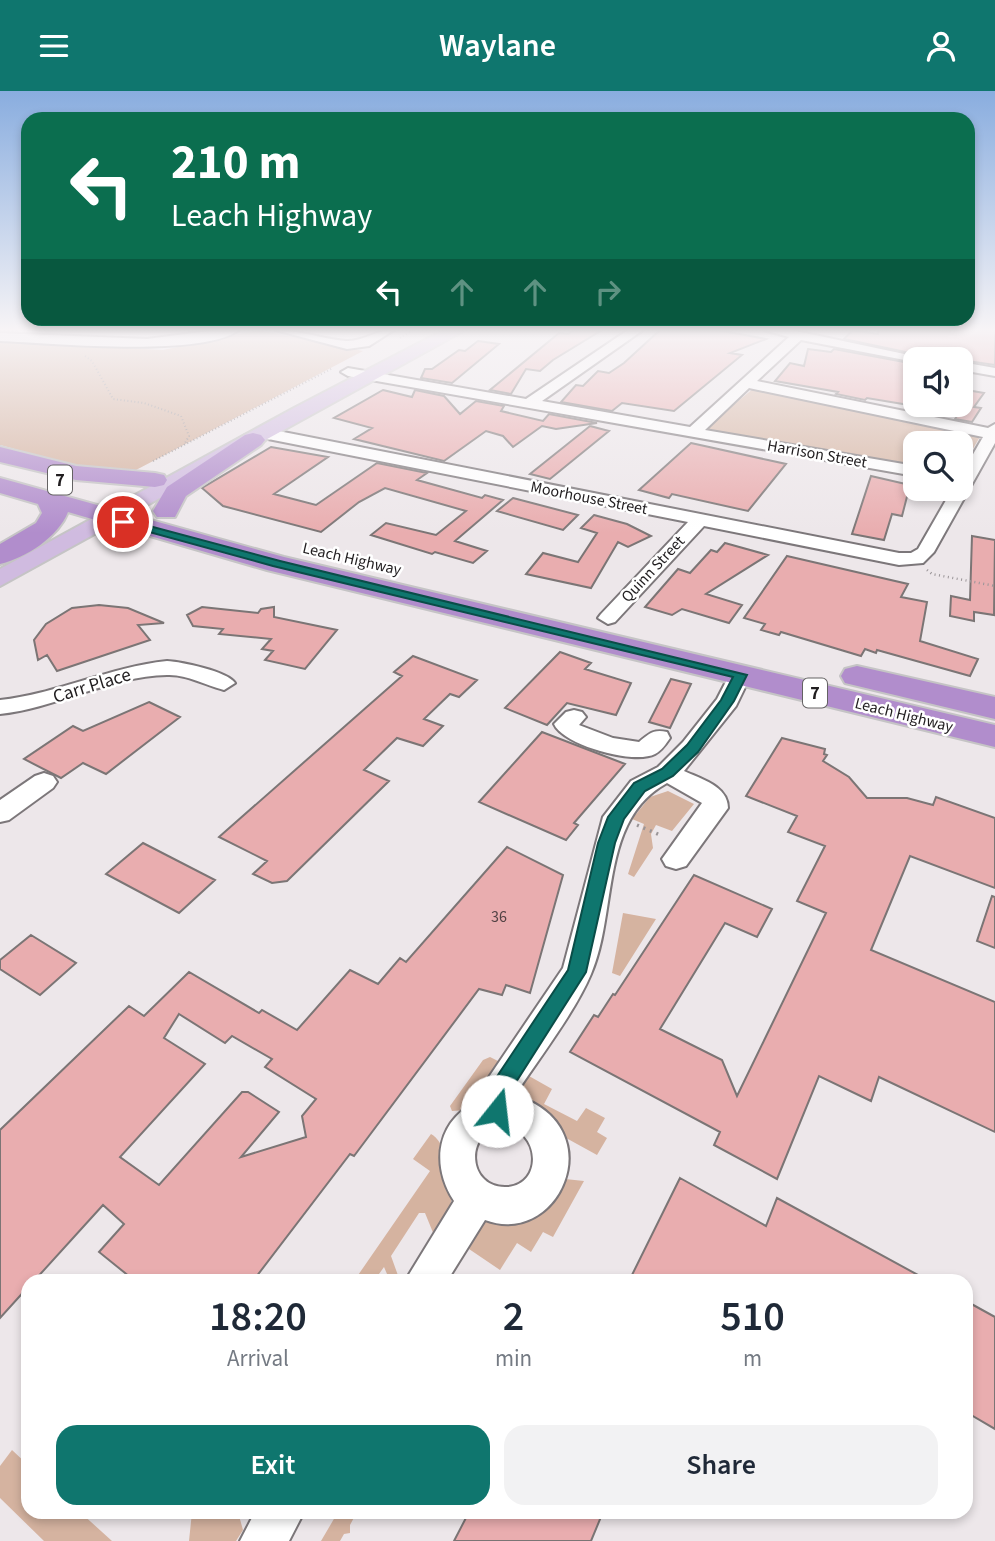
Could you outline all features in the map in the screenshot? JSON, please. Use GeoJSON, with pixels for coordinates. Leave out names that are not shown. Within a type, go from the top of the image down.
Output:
{"type":"FeatureCollection","features":[{"type":"Feature","properties":{"kind":"highway"},"geometry":{"type":"LineString","coordinates":[[166,512],[176,492],[258,437]]}},
{"type":"Feature","properties":{"kind":"highway"},"geometry":{"type":"LineString","coordinates":[[0,454],[60,473],[89,477],[150,473]]}},
{"type":"Feature","properties":{"kind":"highway","name":"Leach Highway"},"geometry":{"type":"LineString","coordinates":[[0,461],[109,514],[150,541],[214,557],[247,556],[461,596],[608,618],[995,708]]}},
{"type":"Feature","properties":{"kind":"highway","name":"Leach Highway"},"geometry":{"type":"LineString","coordinates":[[0,485],[109,514],[166,512],[740,675],[995,736]]}},
{"type":"Feature","properties":{"kind":"highway"},"geometry":{"type":"LineString","coordinates":[[0,557],[40,534],[53,522],[55,513],[49,500]]}},
{"type":"Feature","properties":{"kind":"main road"},"geometry":{"type":"LineString","coordinates":[[0,579],[109,514],[150,473],[295,398]]}},
{"type":"Feature","properties":{"kind":"main road"},"geometry":{"type":"LineString","coordinates":[[0,562],[154,492],[330,398]]}},
{"type":"Feature","properties":{"kind":"street","name":"Harrison Street"},"geometry":{"type":"LineString","coordinates":[[485,398],[903,469]]}},
{"type":"Feature","properties":{"kind":"street"},"geometry":{"type":"LineString","coordinates":[[527,405],[538,398]]}},
{"type":"Feature","properties":{"kind":"street"},"geometry":{"type":"LineString","coordinates":[[692,433],[733,398]]}},
{"type":"Feature","properties":{"kind":"street"},"geometry":{"type":"LineString","coordinates":[[819,398],[994,432],[973,466]]}},
{"type":"Feature","properties":{"kind":"street","name":"Moorhouse Street"},"geometry":{"type":"LineString","coordinates":[[258,437],[899,559],[916,559]]}},
{"type":"Feature","properties":{"kind":"street"},"geometry":{"type":"LineString","coordinates":[[916,559],[925,552],[953,501]]}},
{"type":"Feature","properties":{"kind":"street","name":"Quinn Street"},"geometry":{"type":"LineString","coordinates":[[608,618],[700,520]]}},
{"type":"Feature","properties":{"kind":"street","name":"Carr Place"},"geometry":{"type":"LineString","coordinates":[[0,707],[36,703],[121,674],[170,668],[224,683]]}},
{"type":"Feature","properties":{"kind":"street"},"geometry":{"type":"LineString","coordinates":[[497,1111],[501,1088],[577,972],[607,843],[616,817],[639,787],[667,773],[701,717],[740,675]]}},
{"type":"Feature","properties":{"kind":"street"},"geometry":{"type":"LineString","coordinates":[[574,717],[566,724],[577,734],[627,749],[646,749],[658,738]]}},
{"type":"Feature","properties":{"kind":"street"},"geometry":{"type":"LineString","coordinates":[[667,773],[705,791],[715,801],[715,808],[677,859]]}},
{"type":"Feature","properties":{"kind":"street"},"geometry":{"type":"LineString","coordinates":[[0,813],[44,782]]}},
{"type":"Feature","properties":{"kind":"street"},"geometry":{"type":"LineString","coordinates":[[497,1111],[524,1115],[545,1133],[551,1146],[551,1173],[544,1185],[521,1202],[506,1205],[478,1197],[459,1175],[456,1147],[468,1126],[486,1114],[497,1111]]}},
{"type":"Feature","properties":{"kind":"street"},"geometry":{"type":"LineString","coordinates":[[429,1274],[478,1197]]}},
{"type":"Feature","properties":{"kind":"street"},"geometry":{"type":"LineString","coordinates":[[263,1541],[277,1519]]}},
{"type":"Feature","properties":{"kind":"path"},"geometry":{"type":"LineString","coordinates":[[112,398],[144,403],[181,416],[189,436],[184,446]]}},
{"type":"Feature","properties":{"kind":"path"},"geometry":{"type":"LineString","coordinates":[[150,473],[184,446],[274,398]]}},
{"type":"Feature","properties":{"kind":"path"},"geometry":{"type":"LineString","coordinates":[[916,559],[932,574],[995,586]]}},
{"type":"Feature","properties":{"kind":"path"},"geometry":{"type":"LineString","coordinates":[[640,827],[660,835]]}},
{"type":"Feature","properties":{"kind":"shaded area"},"geometry":{"type":"Polygon","coordinates":[[[0,398],[274,398],[136,470],[83,468],[0,445],[0,398]]]}},
{"type":"Feature","properties":{"kind":"shaded area"},"geometry":{"type":"Polygon","coordinates":[[[742,398],[801,398],[962,431],[903,431],[903,464],[704,429],[742,398]]]}},
{"type":"Feature","properties":{"kind":"shaded area"},"geometry":{"type":"Polygon","coordinates":[[[973,433],[981,435],[973,449],[973,433]]]}},
{"type":"Feature","properties":{"kind":"shaded area"},"geometry":{"type":"Polygon","coordinates":[[[668,791],[694,804],[672,831],[656,825],[651,834],[653,848],[634,877],[628,874],[644,824],[632,819],[650,797],[668,791]]]}},
{"type":"Feature","properties":{"kind":"shaded area"},"geometry":{"type":"Polygon","coordinates":[[[623,913],[656,919],[620,976],[612,973],[623,913]]]}},
{"type":"Feature","properties":{"kind":"shaded area"},"geometry":{"type":"Polygon","coordinates":[[[490,1057],[498,1061],[497,1067],[467,1110],[452,1111],[450,1106],[483,1060],[490,1057]]]}},
{"type":"Feature","properties":{"kind":"shaded area"},"geometry":{"type":"Polygon","coordinates":[[[537,1062],[529,1076],[552,1089],[544,1104],[577,1121],[586,1108],[605,1118],[597,1132],[607,1138],[597,1155],[557,1133],[522,1098],[521,1082],[537,1062]]]}},
{"type":"Feature","properties":{"kind":"shaded area"},"geometry":{"type":"Polygon","coordinates":[[[431,1134],[442,1146],[449,1166],[452,1188],[452,1198],[445,1217],[434,1235],[425,1213],[419,1213],[391,1256],[397,1274],[387,1274],[384,1267],[379,1274],[359,1274],[430,1171],[413,1159],[431,1134]]]}},
{"type":"Feature","properties":{"kind":"shaded area"},"geometry":{"type":"Polygon","coordinates":[[[565,1179],[584,1181],[553,1237],[543,1232],[531,1252],[517,1243],[500,1270],[469,1249],[486,1219],[565,1179]]]}},
{"type":"Feature","properties":{"kind":"shaded area"},"geometry":{"type":"Polygon","coordinates":[[[12,1450],[21,1458],[21,1519],[0,1498],[0,1466],[12,1450]]]}},
{"type":"Feature","properties":{"kind":"shaded area"},"geometry":{"type":"Polygon","coordinates":[[[21,1519],[88,1519],[112,1541],[44,1541],[21,1519]]]}},
{"type":"Feature","properties":{"kind":"shaded area"},"geometry":{"type":"Polygon","coordinates":[[[191,1519],[240,1519],[243,1530],[236,1541],[189,1541],[191,1519]]]}},
{"type":"Feature","properties":{"kind":"shaded area"},"geometry":{"type":"Polygon","coordinates":[[[334,1519],[353,1519],[350,1533],[344,1534],[340,1541],[321,1541],[334,1519]]]}},
{"type":"Feature","properties":{"kind":"building"},"geometry":{"type":"Polygon","coordinates":[[[370,398],[445,398],[460,414],[476,401],[504,406],[501,411],[543,421],[549,414],[597,423],[556,429],[542,426],[513,447],[503,436],[486,431],[444,461],[354,439],[372,428],[334,418],[370,398]]]}},
{"type":"Feature","properties":{"kind":"building"},"geometry":{"type":"Polygon","coordinates":[[[565,398],[690,398],[674,411],[622,403],[612,411],[561,402],[565,398]]]}},
{"type":"Feature","properties":{"kind":"building"},"geometry":{"type":"Polygon","coordinates":[[[854,398],[903,398],[903,404],[854,398]]]}},
{"type":"Feature","properties":{"kind":"building"},"geometry":{"type":"Polygon","coordinates":[[[973,398],[981,398],[974,407],[981,408],[972,422],[955,419],[973,417],[973,398]]]}},
{"type":"Feature","properties":{"kind":"building"},"geometry":{"type":"Polygon","coordinates":[[[590,426],[609,431],[550,479],[530,474],[590,426]]]}},
{"type":"Feature","properties":{"kind":"building"},"geometry":{"type":"Polygon","coordinates":[[[691,443],[786,464],[748,511],[672,494],[669,498],[639,490],[691,443]]]}},
{"type":"Feature","properties":{"kind":"building"},"geometry":{"type":"Polygon","coordinates":[[[271,447],[328,457],[274,494],[316,505],[377,463],[427,473],[417,480],[482,498],[485,495],[503,500],[455,541],[487,551],[473,563],[435,552],[432,554],[371,535],[386,523],[436,535],[466,511],[385,488],[359,502],[321,532],[223,506],[202,488],[271,447]]]}},
{"type":"Feature","properties":{"kind":"building"},"geometry":{"type":"Polygon","coordinates":[[[871,476],[903,483],[903,501],[906,501],[902,516],[892,514],[884,540],[852,534],[871,476]]]}},
{"type":"Feature","properties":{"kind":"building"},"geometry":{"type":"Polygon","coordinates":[[[513,498],[578,515],[563,530],[497,511],[513,498]]]}},
{"type":"Feature","properties":{"kind":"building"},"geometry":{"type":"Polygon","coordinates":[[[594,515],[627,524],[651,536],[628,547],[618,542],[591,588],[526,574],[543,553],[578,562],[597,533],[581,528],[594,515]]]}},
{"type":"Feature","properties":{"kind":"building"},"geometry":{"type":"Polygon","coordinates":[[[972,536],[995,540],[994,615],[974,612],[974,621],[950,616],[951,596],[970,600],[972,536]]]}},
{"type":"Feature","properties":{"kind":"building"},"geometry":{"type":"Polygon","coordinates":[[[725,543],[768,555],[706,594],[742,605],[729,623],[682,609],[672,615],[645,607],[678,569],[690,573],[711,550],[717,552],[725,543]]]}},
{"type":"Feature","properties":{"kind":"building"},"geometry":{"type":"Polygon","coordinates":[[[787,556],[908,584],[901,597],[927,602],[920,641],[978,659],[970,676],[877,650],[876,653],[865,649],[861,656],[781,632],[779,635],[761,630],[765,624],[744,618],[787,556]]]}},
{"type":"Feature","properties":{"kind":"building"},"geometry":{"type":"Polygon","coordinates":[[[99,605],[128,608],[164,623],[138,625],[150,640],[57,671],[47,655],[38,660],[34,640],[46,624],[72,608],[99,605]]]}},
{"type":"Feature","properties":{"kind":"building"},"geometry":{"type":"Polygon","coordinates":[[[202,607],[258,613],[261,609],[274,607],[274,617],[337,630],[305,669],[265,660],[273,651],[262,649],[271,639],[219,634],[223,629],[193,626],[187,615],[202,607]]]}},
{"type":"Feature","properties":{"kind":"building"},"geometry":{"type":"Polygon","coordinates":[[[560,652],[591,663],[585,669],[631,683],[616,715],[567,703],[547,725],[505,708],[560,652]]]}},
{"type":"Feature","properties":{"kind":"building"},"geometry":{"type":"Polygon","coordinates":[[[413,656],[477,680],[459,697],[450,694],[424,719],[443,726],[423,746],[397,738],[364,770],[389,781],[287,881],[272,883],[253,874],[267,861],[219,837],[402,676],[394,672],[413,656]]]}},
{"type":"Feature","properties":{"kind":"building"},"geometry":{"type":"Polygon","coordinates":[[[671,679],[691,684],[670,728],[649,722],[671,679]]]}},
{"type":"Feature","properties":{"kind":"building"},"geometry":{"type":"Polygon","coordinates":[[[149,702],[180,717],[106,774],[83,763],[61,778],[24,759],[73,726],[83,731],[149,702]]]}},
{"type":"Feature","properties":{"kind":"building"},"geometry":{"type":"Polygon","coordinates":[[[542,732],[625,764],[574,823],[578,825],[566,840],[479,802],[542,732]]]}},
{"type":"Feature","properties":{"kind":"building"},"geometry":{"type":"Polygon","coordinates":[[[782,738],[825,749],[824,754],[827,755],[823,761],[849,777],[867,798],[907,798],[933,805],[936,797],[995,818],[995,888],[910,856],[871,950],[995,1002],[995,1132],[879,1077],[871,1101],[819,1076],[777,1179],[714,1145],[720,1132],[570,1052],[594,1015],[598,1017],[613,994],[615,995],[694,875],[772,909],[757,937],[725,923],[660,1029],[722,1060],[737,1096],[826,913],[797,901],[825,846],[788,832],[797,816],[746,796],[782,738]]]}},
{"type":"Feature","properties":{"kind":"building"},"geometry":{"type":"Polygon","coordinates":[[[143,843],[215,880],[179,913],[106,874],[143,843]]]}},
{"type":"Feature","properties":{"kind":"building"},"geometry":{"type":"Polygon","coordinates":[[[507,847],[563,875],[530,993],[506,985],[502,995],[479,989],[354,1156],[350,1154],[258,1274],[126,1274],[99,1252],[124,1224],[103,1205],[40,1274],[21,1274],[21,1295],[0,1318],[0,1130],[129,1006],[144,1016],[189,972],[259,1013],[262,1010],[297,1030],[350,970],[378,984],[400,958],[406,962],[507,847]],[[179,1014],[164,1038],[205,1064],[120,1157],[159,1185],[242,1092],[248,1092],[279,1112],[241,1157],[306,1137],[302,1116],[316,1099],[265,1067],[272,1059],[232,1036],[225,1043],[179,1014]]]}},
{"type":"Feature","properties":{"kind":"building"},"geometry":{"type":"Polygon","coordinates":[[[992,896],[995,897],[995,948],[977,941],[992,896]]]}},
{"type":"Feature","properties":{"kind":"building"},"geometry":{"type":"Polygon","coordinates":[[[31,935],[76,963],[40,995],[0,969],[0,960],[31,935]]]}},
{"type":"Feature","properties":{"kind":"building"},"geometry":{"type":"Polygon","coordinates":[[[680,1178],[766,1226],[777,1198],[916,1274],[632,1274],[680,1178]]]}},
{"type":"Feature","properties":{"kind":"building"},"geometry":{"type":"Polygon","coordinates":[[[973,1305],[995,1317],[995,1429],[973,1416],[973,1305]]]}},
{"type":"Feature","properties":{"kind":"building"},"geometry":{"type":"Polygon","coordinates":[[[465,1519],[600,1519],[591,1541],[454,1541],[465,1519]]]}},
{"type":"Feature","properties":{"kind":"route"},"geometry":{"type":"LineString","coordinates":[[123,522],[277,563],[740,675],[714,722],[692,748],[674,768],[639,787],[616,817],[603,857],[577,972],[501,1088],[497,1111]]}}]}
